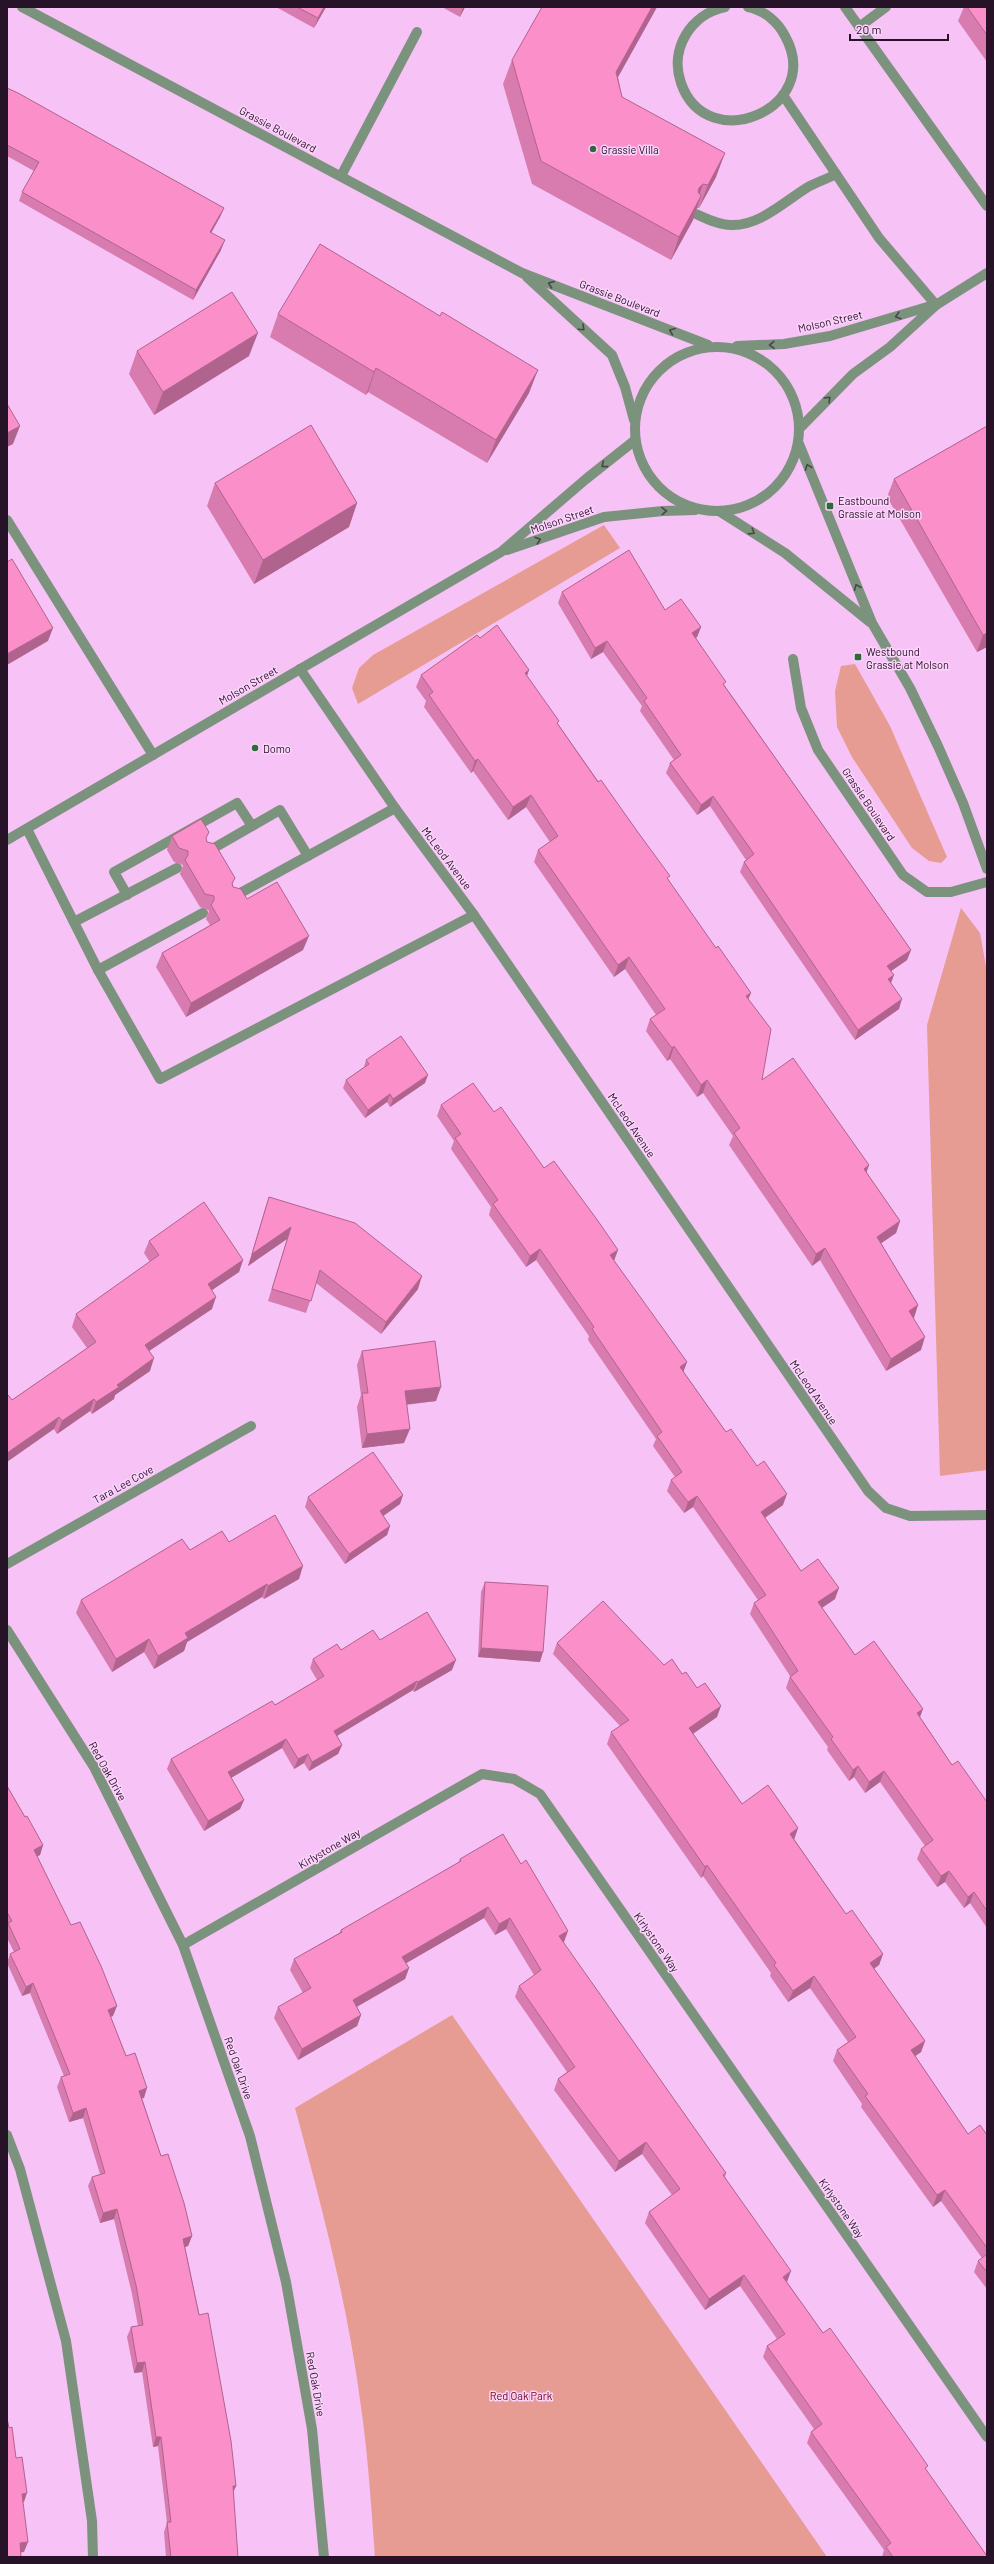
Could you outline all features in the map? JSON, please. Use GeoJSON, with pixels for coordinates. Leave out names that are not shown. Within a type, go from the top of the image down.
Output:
{"type":"FeatureCollection","features":[{"type":"Feature","properties":{"kind":"street","name":"Grassie Boulevard"},"geometry":{"type":"LineString","coordinates":[[22,7],[522,273],[708,345]]}},
{"type":"Feature","properties":{"kind":"street"},"geometry":{"type":"LineString","coordinates":[[725,7],[715,9],[699,18],[686,31],[679,48],[677,66],[681,84],[690,99],[703,112],[720,119],[738,121],[756,117],[771,108],[784,95],[791,78],[793,61],[789,43],[780,27],[767,15],[748,7]]}},
{"type":"Feature","properties":{"kind":"street"},"geometry":{"type":"LineString","coordinates":[[845,7],[987,206]]}},
{"type":"Feature","properties":{"kind":"street"},"geometry":{"type":"LineString","coordinates":[[858,27],[886,7]]}},
{"type":"Feature","properties":{"kind":"street"},"geometry":{"type":"LineString","coordinates":[[341,176],[417,32]]}},
{"type":"Feature","properties":{"kind":"street"},"geometry":{"type":"LineString","coordinates":[[784,95],[878,238],[936,305]]}},
{"type":"Feature","properties":{"kind":"street"},"geometry":{"type":"LineString","coordinates":[[696,214],[709,220],[732,225],[757,219],[780,207],[809,187],[836,174]]}},
{"type":"Feature","properties":{"kind":"street","name":"Grassie Boulevard"},"geometry":{"type":"LineString","coordinates":[[522,273],[612,354],[625,387],[635,421]]}},
{"type":"Feature","properties":{"kind":"street","name":"Molson Street"},"geometry":{"type":"LineString","coordinates":[[801,427],[853,374],[890,347],[936,305],[987,273]]}},
{"type":"Feature","properties":{"kind":"street","name":"Molson Street"},"geometry":{"type":"LineString","coordinates":[[727,346],[784,344],[830,336],[936,305]]}},
{"type":"Feature","properties":{"kind":"street"},"geometry":{"type":"LineString","coordinates":[[708,345],[727,346],[753,354],[775,369],[792,390],[801,427],[799,444],[789,471],[771,492],[746,506],[719,511],[704,510],[681,503],[661,489],[646,470],[634,441],[635,421],[642,396],[656,373],[676,357],[708,345]]}},
{"type":"Feature","properties":{"kind":"street","name":"Molson Street"},"geometry":{"type":"LineString","coordinates":[[7,840],[501,552],[586,479],[634,441]]}},
{"type":"Feature","properties":{"kind":"street"},"geometry":{"type":"LineString","coordinates":[[799,444],[872,623],[910,688],[964,803],[987,869]]}},
{"type":"Feature","properties":{"kind":"street","name":"Molson Street"},"geometry":{"type":"LineString","coordinates":[[501,552],[604,517],[663,511],[704,510]]}},
{"type":"Feature","properties":{"kind":"street"},"geometry":{"type":"LineString","coordinates":[[719,511],[785,553],[872,623]]}},
{"type":"Feature","properties":{"kind":"street"},"geometry":{"type":"LineString","coordinates":[[7,520],[153,755]]}},
{"type":"Feature","properties":{"kind":"street","name":"Grassie Boulevard"},"geometry":{"type":"LineString","coordinates":[[793,659],[801,708],[818,750],[903,875],[927,892],[951,892],[987,882]]}},
{"type":"Feature","properties":{"kind":"street","name":"McLeod Avenue"},"geometry":{"type":"LineString","coordinates":[[300,669],[395,808],[474,915],[868,1492],[886,1508],[910,1516],[987,1515]]}},
{"type":"Feature","properties":{"kind":"street"},"geometry":{"type":"LineString","coordinates":[[127,895],[114,872],[237,803],[252,826]]}},
{"type":"Feature","properties":{"kind":"street"},"geometry":{"type":"LineString","coordinates":[[233,897],[395,808]]}},
{"type":"Feature","properties":{"kind":"street"},"geometry":{"type":"LineString","coordinates":[[207,852],[280,810],[308,856]]}},
{"type":"Feature","properties":{"kind":"street"},"geometry":{"type":"LineString","coordinates":[[27,829],[98,970],[160,1079],[474,915]]}},
{"type":"Feature","properties":{"kind":"street"},"geometry":{"type":"LineString","coordinates":[[74,922],[177,868]]}},
{"type":"Feature","properties":{"kind":"street"},"geometry":{"type":"LineString","coordinates":[[98,970],[203,913]]}},
{"type":"Feature","properties":{"kind":"street","name":"Tara Lee Cove"},"geometry":{"type":"LineString","coordinates":[[7,1564],[251,1426]]}},
{"type":"Feature","properties":{"kind":"street","name":"Red Oak Drive"},"geometry":{"type":"LineString","coordinates":[[7,1630],[94,1767],[183,1945],[250,2136],[286,2282],[312,2429],[324,2557]]}},
{"type":"Feature","properties":{"kind":"street","name":"Kirlystone Way"},"geometry":{"type":"LineString","coordinates":[[183,1945],[482,1774],[514,1779],[540,1794],[987,2437]]}},
{"type":"Feature","properties":{"kind":"street"},"geometry":{"type":"LineString","coordinates":[[7,2135],[20,2169],[66,2341],[92,2521],[93,2557]]}},
{"type":"Feature","properties":{"kind":"green space"},"geometry":{"type":"Polygon","coordinates":[[[604,525],[620,548],[358,704],[352,688],[359,668],[373,655],[604,525]]]}},
{"type":"Feature","properties":{"kind":"green space"},"geometry":{"type":"Polygon","coordinates":[[[855,664],[890,726],[947,857],[941,863],[929,861],[912,848],[852,757],[837,727],[835,691],[841,666],[855,664]]]}},
{"type":"Feature","properties":{"kind":"green space"},"geometry":{"type":"Polygon","coordinates":[[[961,908],[980,933],[987,972],[987,1470],[940,1476],[927,1025],[961,908]]]}},
{"type":"Feature","properties":{"kind":"green space","name":"Red Oak Park"},"geometry":{"type":"Polygon","coordinates":[[[452,2015],[827,2557],[375,2557],[365,2439],[355,2363],[341,2289],[324,2216],[295,2108],[452,2015]]]}},
{"type":"Feature","properties":{"kind":"building"},"geometry":{"type":"Polygon","coordinates":[[[297,7],[324,7],[318,18],[297,7]]]}},
{"type":"Feature","properties":{"kind":"building","name":"Grassie Villa"},"geometry":{"type":"Polygon","coordinates":[[[542,7],[652,7],[616,72],[622,97],[725,153],[708,185],[703,184],[699,188],[698,192],[701,196],[679,237],[541,161],[512,60],[542,7]]]}},
{"type":"Feature","properties":{"kind":"building"},"geometry":{"type":"Polygon","coordinates":[[[967,7],[987,7],[987,35],[967,7]]]}},
{"type":"Feature","properties":{"kind":"building"},"geometry":{"type":"Polygon","coordinates":[[[7,88],[224,208],[210,232],[225,240],[196,290],[22,192],[39,162],[7,145],[7,88]]]}},
{"type":"Feature","properties":{"kind":"building"},"geometry":{"type":"Polygon","coordinates":[[[320,244],[440,316],[442,312],[538,370],[496,440],[376,368],[374,372],[278,314],[320,244]]]}},
{"type":"Feature","properties":{"kind":"building"},"geometry":{"type":"Polygon","coordinates":[[[232,292],[258,333],[163,392],[137,351],[232,292]]]}},
{"type":"Feature","properties":{"kind":"building"},"geometry":{"type":"Polygon","coordinates":[[[7,404],[20,426],[7,433],[7,404]]]}},
{"type":"Feature","properties":{"kind":"building"},"geometry":{"type":"Polygon","coordinates":[[[311,425],[357,503],[263,560],[215,483],[311,425]]]}},
{"type":"Feature","properties":{"kind":"building"},"geometry":{"type":"Polygon","coordinates":[[[987,426],[987,633],[983,635],[894,479],[987,426]]]}},
{"type":"Feature","properties":{"kind":"building"},"geometry":{"type":"Polygon","coordinates":[[[629,550],[665,610],[681,599],[701,627],[692,633],[726,682],[723,684],[911,950],[887,966],[894,975],[888,979],[902,999],[858,1030],[744,862],[754,854],[713,796],[701,805],[670,763],[681,755],[644,701],[647,698],[607,641],[595,648],[562,592],[629,550]]]}},
{"type":"Feature","properties":{"kind":"building"},"geometry":{"type":"Polygon","coordinates":[[[12,559],[53,628],[7,654],[7,562],[12,559]]]}},
{"type":"Feature","properties":{"kind":"building"},"geometry":{"type":"Polygon","coordinates":[[[497,625],[529,670],[525,673],[559,721],[557,723],[598,782],[601,780],[670,876],[667,878],[716,948],[718,946],[751,993],[746,996],[771,1029],[762,1080],[793,1058],[869,1165],[864,1169],[900,1221],[877,1237],[918,1305],[909,1311],[925,1337],[891,1359],[825,1248],[816,1254],[734,1133],[740,1128],[707,1080],[701,1085],[674,1046],[672,1048],[650,1019],[665,1009],[629,957],[618,965],[538,850],[558,836],[531,795],[513,807],[478,759],[475,761],[429,695],[433,692],[421,675],[477,635],[480,638],[497,625]]]}},
{"type":"Feature","properties":{"kind":"building"},"geometry":{"type":"Polygon","coordinates":[[[201,819],[209,832],[206,838],[207,842],[215,844],[235,878],[232,883],[233,887],[241,889],[247,899],[277,882],[309,936],[191,1003],[162,953],[220,920],[211,905],[214,900],[214,896],[205,894],[185,860],[188,855],[188,851],[179,848],[172,836],[201,819]]]}},
{"type":"Feature","properties":{"kind":"building"},"geometry":{"type":"Polygon","coordinates":[[[401,1036],[428,1075],[393,1099],[390,1094],[368,1110],[346,1080],[369,1064],[366,1060],[401,1036]]]}},
{"type":"Feature","properties":{"kind":"building"},"geometry":{"type":"Polygon","coordinates":[[[473,1083],[494,1112],[501,1107],[544,1168],[554,1161],[618,1250],[610,1255],[687,1362],[680,1367],[726,1432],[731,1429],[757,1466],[764,1461],[787,1494],[761,1512],[801,1571],[818,1559],[839,1588],[818,1602],[855,1655],[874,1641],[923,1709],[917,1713],[952,1765],[958,1761],[987,1802],[987,1911],[974,1892],[968,1897],[949,1871],[941,1876],[921,1849],[933,1840],[884,1771],[869,1782],[858,1766],[853,1770],[831,1739],[833,1737],[790,1677],[798,1671],[754,1603],[766,1595],[697,1496],[688,1502],[671,1480],[682,1472],[657,1436],[662,1432],[592,1329],[594,1327],[540,1249],[530,1256],[493,1204],[498,1200],[455,1138],[461,1134],[441,1105],[473,1083]]]}},
{"type":"Feature","properties":{"kind":"building"},"geometry":{"type":"Polygon","coordinates":[[[269,1197],[355,1223],[422,1276],[386,1322],[320,1270],[311,1301],[272,1289],[291,1227],[252,1254],[269,1197]]]}},
{"type":"Feature","properties":{"kind":"building"},"geometry":{"type":"Polygon","coordinates":[[[204,1202],[243,1260],[208,1284],[216,1297],[145,1345],[154,1358],[117,1385],[119,1387],[96,1402],[94,1399],[62,1421],[59,1417],[7,1453],[7,1395],[12,1400],[96,1342],[76,1314],[159,1255],[149,1241],[204,1202]]]}},
{"type":"Feature","properties":{"kind":"building"},"geometry":{"type":"Polygon","coordinates":[[[435,1341],[441,1387],[405,1391],[410,1429],[367,1434],[362,1393],[368,1393],[362,1351],[435,1341]]]}},
{"type":"Feature","properties":{"kind":"building"},"geometry":{"type":"Polygon","coordinates":[[[373,1452],[403,1495],[380,1511],[390,1526],[349,1554],[308,1497],[373,1452]]]}},
{"type":"Feature","properties":{"kind":"building"},"geometry":{"type":"Polygon","coordinates":[[[275,1515],[303,1566],[268,1586],[267,1584],[185,1633],[188,1638],[158,1656],[149,1639],[116,1659],[81,1600],[182,1539],[190,1550],[222,1531],[229,1542],[275,1515]]]}},
{"type":"Feature","properties":{"kind":"building"},"geometry":{"type":"Polygon","coordinates":[[[485,1582],[548,1586],[543,1652],[481,1648],[485,1582]]]}},
{"type":"Feature","properties":{"kind":"building"},"geometry":{"type":"Polygon","coordinates":[[[603,1601],[664,1665],[672,1659],[682,1674],[686,1672],[697,1688],[705,1683],[721,1706],[689,1728],[742,1804],[768,1785],[798,1828],[790,1834],[846,1914],[852,1910],[883,1954],[870,1963],[925,2041],[911,2050],[968,2134],[980,2125],[987,2135],[987,2248],[945,2190],[937,2195],[865,2096],[868,2094],[837,2050],[856,2037],[814,1976],[793,1991],[774,1965],[776,1963],[707,1865],[705,1867],[611,1732],[629,1720],[557,1643],[603,1601]]]}},
{"type":"Feature","properties":{"kind":"building"},"geometry":{"type":"Polygon","coordinates":[[[427,1612],[456,1660],[418,1682],[417,1681],[334,1731],[342,1745],[312,1762],[308,1754],[298,1759],[286,1739],[228,1772],[244,1800],[208,1821],[171,1759],[272,1701],[275,1705],[324,1676],[313,1659],[337,1644],[341,1650],[373,1630],[380,1640],[427,1612]]]}},
{"type":"Feature","properties":{"kind":"building"},"geometry":{"type":"Polygon","coordinates":[[[7,1786],[25,1817],[27,1816],[43,1845],[34,1850],[71,1925],[80,1922],[101,1966],[117,2006],[108,2010],[126,2056],[135,2053],[147,2088],[139,2091],[161,2156],[168,2154],[184,2203],[192,2236],[183,2239],[199,2315],[208,2313],[231,2441],[236,2486],[233,2486],[238,2557],[171,2557],[167,2522],[171,2522],[161,2437],[156,2437],[145,2362],[137,2363],[131,2327],[143,2325],[136,2285],[117,2209],[103,2213],[92,2177],[105,2173],[86,2108],[73,2113],[61,2077],[70,2074],[33,1983],[26,1987],[10,1954],[20,1949],[8,1923],[12,1921],[7,1912],[7,1786]]]}},
{"type":"Feature","properties":{"kind":"building"},"geometry":{"type":"Polygon","coordinates":[[[503,1834],[521,1864],[526,1860],[568,1931],[559,1936],[726,2173],[723,2175],[791,2271],[783,2277],[823,2333],[830,2328],[928,2466],[925,2468],[987,2557],[893,2557],[886,2547],[891,2543],[811,2432],[822,2424],[767,2346],[785,2334],[744,2275],[709,2299],[649,2212],[680,2189],[646,2142],[619,2161],[558,2079],[575,2067],[519,1986],[541,1970],[510,1918],[499,1924],[488,1907],[402,1957],[409,1968],[353,2000],[361,2015],[302,2049],[278,2007],[311,1988],[294,1959],[342,1932],[341,1930],[461,1861],[460,1859],[503,1834]]]}},
{"type":"Feature","properties":{"kind":"building"},"geometry":{"type":"Polygon","coordinates":[[[987,2254],[987,2272],[978,2261],[987,2254]]]}},
{"type":"Feature","properties":{"kind":"building"},"geometry":{"type":"Polygon","coordinates":[[[7,2418],[9,2428],[12,2427],[16,2458],[22,2457],[27,2493],[22,2494],[28,2542],[20,2543],[21,2557],[7,2557],[7,2418]]]}},
{"type":"Feature","properties":{"kind":"place","name":"Grassie Villa"},"geometry":{"type":"Point","coordinates":[593,149]}},
{"type":"Feature","properties":{"kind":"place","name":"Eastbound Grassie at Molson"},"geometry":{"type":"Point","coordinates":[830,506]}},
{"type":"Feature","properties":{"kind":"place","name":"Westbound Grassie at Molson"},"geometry":{"type":"Point","coordinates":[858,657]}},
{"type":"Feature","properties":{"kind":"place","name":"Domo"},"geometry":{"type":"Point","coordinates":[255,748]}}]}
